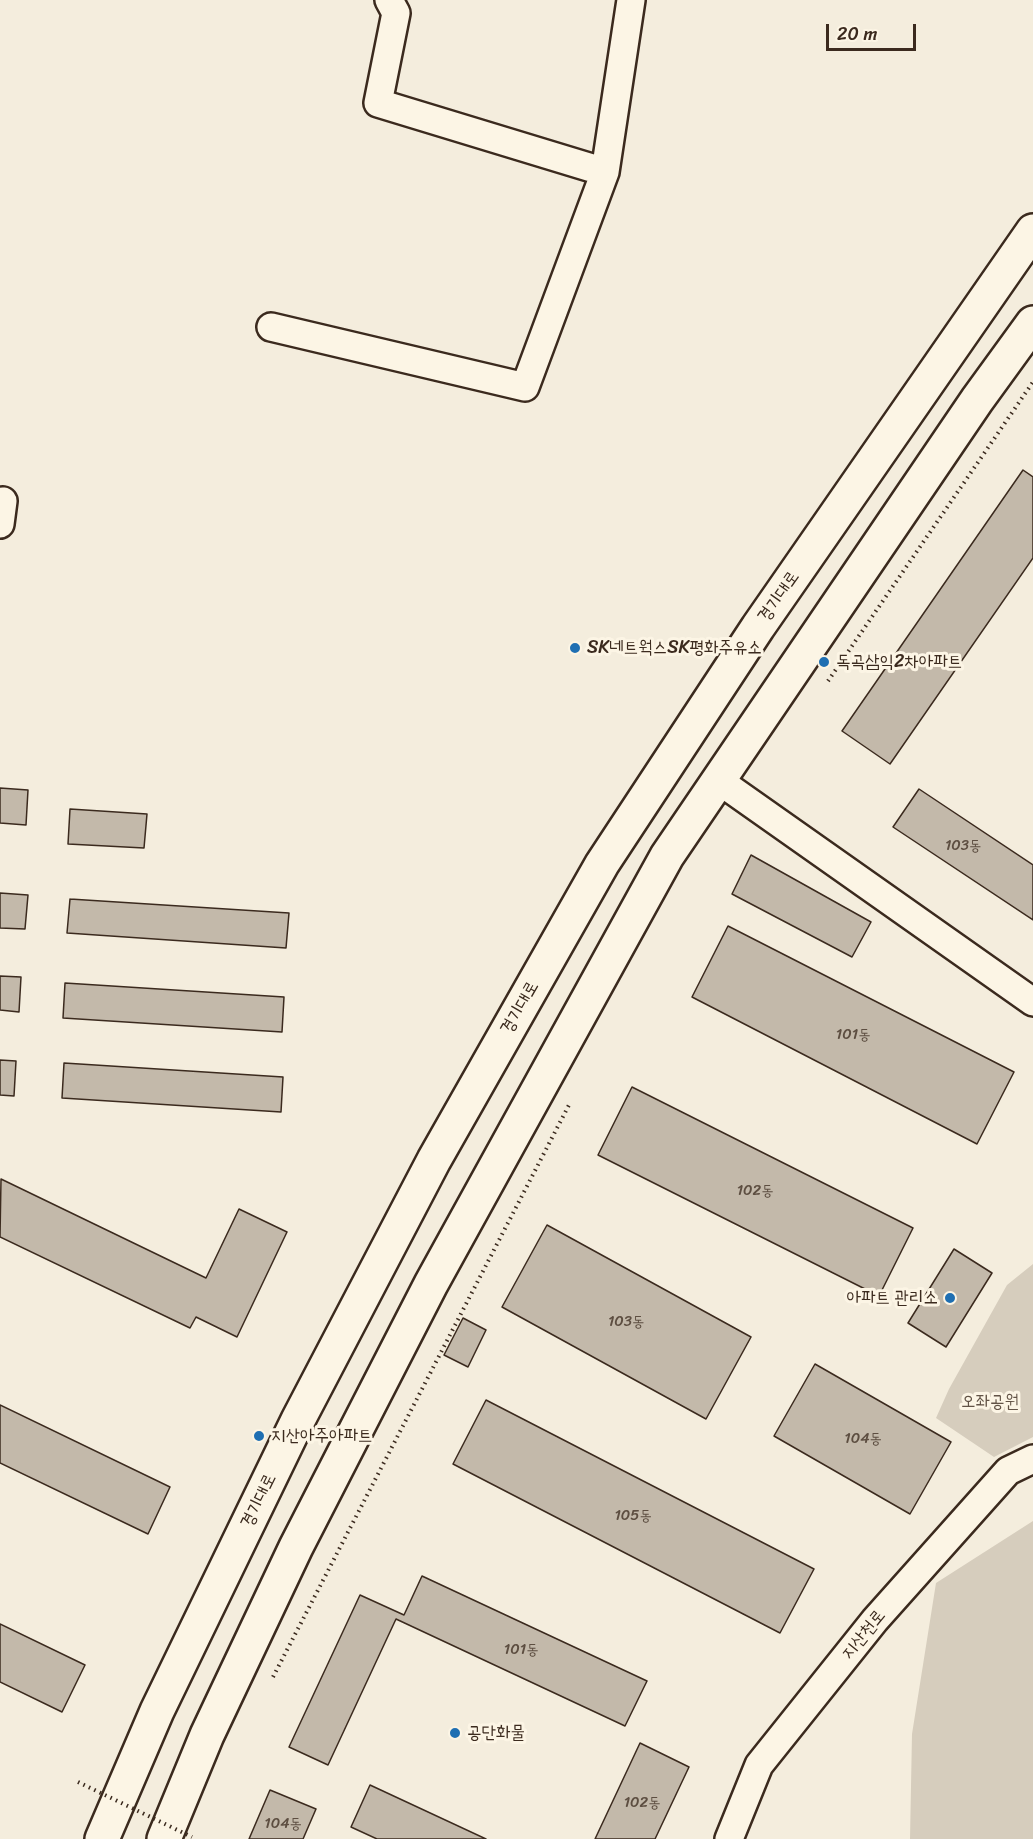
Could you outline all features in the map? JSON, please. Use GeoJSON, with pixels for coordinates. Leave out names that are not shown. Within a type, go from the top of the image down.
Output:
{"type":"FeatureCollection","features":[{"type":"Feature","properties":{"kind":"main road","name":"경기대로"},"geometry":{"type":"LineString","coordinates":[[102,1839],[158,1711],[298,1419],[434,1160],[602,864],[758,627],[1033,231]]}},
{"type":"Feature","properties":{"kind":"main road"},"geometry":{"type":"LineString","coordinates":[[183,1838],[207,1735],[296,1547],[431,1284],[668,856],[977,400],[1033,323]]}},
{"type":"Feature","properties":{"kind":"street"},"geometry":{"type":"LineString","coordinates":[[388,0],[396,13],[378,102],[605,172]]}},
{"type":"Feature","properties":{"kind":"street"},"geometry":{"type":"LineString","coordinates":[[271,327],[525,387],[605,172],[631,0]]}},
{"type":"Feature","properties":{"kind":"street"},"geometry":{"type":"LineString","coordinates":[[718,780],[1033,1002]]}},
{"type":"Feature","properties":{"kind":"street","name":"지산천로"},"geometry":{"type":"LineString","coordinates":[[729,1839],[759,1765],[874,1620],[1008,1471],[1033,1459]]}},
{"type":"Feature","properties":{"kind":"path"},"geometry":{"type":"LineString","coordinates":[[826,683],[1033,382]]}},
{"type":"Feature","properties":{"kind":"path"},"geometry":{"type":"LineString","coordinates":[[268,1686],[574,1095]]}},
{"type":"Feature","properties":{"kind":"path"},"geometry":{"type":"LineString","coordinates":[[78,1782],[183,1838],[198,1829]]}},
{"type":"Feature","properties":{"kind":"green space","name":"오좌공원"},"geometry":{"type":"Polygon","coordinates":[[[1033,1264],[1033,1437],[994,1457],[936,1418],[949,1389],[1007,1285],[1033,1264]]]}},
{"type":"Feature","properties":{"kind":"green space"},"geometry":{"type":"Polygon","coordinates":[[[1033,1521],[1033,1839],[910,1839],[912,1734],[936,1583],[1033,1521]]]}},
{"type":"Feature","properties":{"kind":"building"},"geometry":{"type":"Polygon","coordinates":[[[1023,470],[1033,477],[1033,558],[890,764],[842,731],[1023,470]]]}},
{"type":"Feature","properties":{"kind":"building"},"geometry":{"type":"Polygon","coordinates":[[[0,788],[28,790],[26,825],[0,823],[0,788]]]}},
{"type":"Feature","properties":{"kind":"building"},"geometry":{"type":"Polygon","coordinates":[[[919,789],[1033,865],[1033,920],[893,827],[919,789]]]}},
{"type":"Feature","properties":{"kind":"building"},"geometry":{"type":"Polygon","coordinates":[[[70,809],[147,814],[144,848],[68,844],[70,809]]]}},
{"type":"Feature","properties":{"kind":"building"},"geometry":{"type":"Polygon","coordinates":[[[751,855],[871,922],[852,957],[732,894],[751,855]]]}},
{"type":"Feature","properties":{"kind":"building"},"geometry":{"type":"Polygon","coordinates":[[[0,893],[28,895],[25,929],[0,928],[0,893]]]}},
{"type":"Feature","properties":{"kind":"building"},"geometry":{"type":"Polygon","coordinates":[[[70,899],[289,913],[286,948],[67,933],[70,899]]]}},
{"type":"Feature","properties":{"kind":"building"},"geometry":{"type":"Polygon","coordinates":[[[728,926],[1014,1072],[977,1144],[692,997],[728,926]]]}},
{"type":"Feature","properties":{"kind":"building"},"geometry":{"type":"Polygon","coordinates":[[[0,976],[21,977],[19,1012],[0,1010],[0,976]]]}},
{"type":"Feature","properties":{"kind":"building"},"geometry":{"type":"Polygon","coordinates":[[[65,983],[284,997],[282,1032],[63,1018],[65,983]]]}},
{"type":"Feature","properties":{"kind":"building"},"geometry":{"type":"Polygon","coordinates":[[[0,1060],[16,1061],[14,1096],[0,1095],[0,1060]]]}},
{"type":"Feature","properties":{"kind":"building"},"geometry":{"type":"Polygon","coordinates":[[[64,1063],[283,1077],[281,1112],[62,1098],[64,1063]]]}},
{"type":"Feature","properties":{"kind":"building"},"geometry":{"type":"Polygon","coordinates":[[[632,1087],[913,1228],[879,1296],[598,1155],[632,1087]]]}},
{"type":"Feature","properties":{"kind":"building"},"geometry":{"type":"Polygon","coordinates":[[[1,1179],[206,1278],[239,1209],[287,1232],[237,1337],[196,1317],[190,1328],[0,1237],[1,1179]]]}},
{"type":"Feature","properties":{"kind":"building"},"geometry":{"type":"Polygon","coordinates":[[[547,1225],[751,1337],[706,1419],[502,1307],[547,1225]]]}},
{"type":"Feature","properties":{"kind":"building","name":"아파트 관리소"},"geometry":{"type":"Polygon","coordinates":[[[954,1249],[992,1273],[946,1347],[908,1323],[954,1249]]]}},
{"type":"Feature","properties":{"kind":"building"},"geometry":{"type":"Polygon","coordinates":[[[463,1318],[486,1330],[468,1367],[444,1355],[463,1318]]]}},
{"type":"Feature","properties":{"kind":"building"},"geometry":{"type":"Polygon","coordinates":[[[815,1364],[951,1442],[910,1514],[774,1436],[815,1364]]]}},
{"type":"Feature","properties":{"kind":"building"},"geometry":{"type":"Polygon","coordinates":[[[486,1400],[814,1569],[780,1633],[453,1464],[486,1400]]]}},
{"type":"Feature","properties":{"kind":"building"},"geometry":{"type":"Polygon","coordinates":[[[0,1405],[170,1487],[148,1534],[0,1463],[0,1405]]]}},
{"type":"Feature","properties":{"kind":"building"},"geometry":{"type":"Polygon","coordinates":[[[422,1576],[647,1681],[625,1726],[396,1619],[328,1765],[289,1747],[360,1595],[404,1615],[422,1576]]]}},
{"type":"Feature","properties":{"kind":"building"},"geometry":{"type":"Polygon","coordinates":[[[0,1624],[85,1665],[62,1712],[0,1682],[0,1624]]]}},
{"type":"Feature","properties":{"kind":"building"},"geometry":{"type":"Polygon","coordinates":[[[640,1743],[689,1767],[655,1839],[595,1839],[640,1743]]]}},
{"type":"Feature","properties":{"kind":"building"},"geometry":{"type":"Polygon","coordinates":[[[370,1785],[486,1839],[377,1839],[351,1827],[370,1785]]]}},
{"type":"Feature","properties":{"kind":"building"},"geometry":{"type":"Polygon","coordinates":[[[270,1790],[316,1809],[303,1839],[249,1839],[270,1790]]]}},
{"type":"Feature","properties":{"kind":"place","name":"SK네트웍스SK평화주유소"},"geometry":{"type":"Point","coordinates":[575,648]}},
{"type":"Feature","properties":{"kind":"place","name":"독곡삼익2차아파트"},"geometry":{"type":"Point","coordinates":[824,662]}},
{"type":"Feature","properties":{"kind":"place","name":"아파트 관리소"},"geometry":{"type":"Point","coordinates":[950,1298]}},
{"type":"Feature","properties":{"kind":"place","name":"지산아주아파트"},"geometry":{"type":"Point","coordinates":[259,1436]}},
{"type":"Feature","properties":{"kind":"place","name":"공단화물"},"geometry":{"type":"Point","coordinates":[455,1733]}}]}
